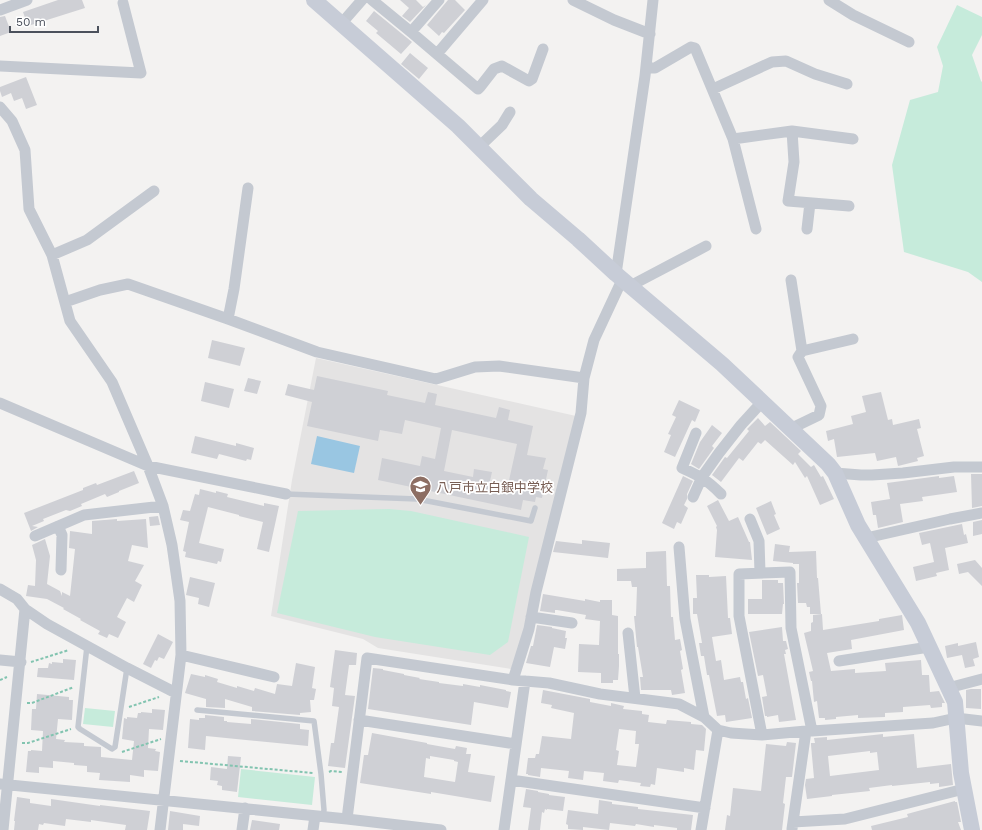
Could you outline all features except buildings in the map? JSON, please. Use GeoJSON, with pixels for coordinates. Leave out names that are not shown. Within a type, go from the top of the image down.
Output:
{"type":"FeatureCollection","features":[{"type":"Feature","properties":{"kind":"street"},"geometry":{"type":"LineString","coordinates":[[0,10],[26,0]]}},
{"type":"Feature","properties":{"kind":"street"},"geometry":{"type":"LineString","coordinates":[[314,0],[458,126],[531,199],[722,364],[828,464],[835,473],[858,525],[918,624],[955,702],[964,790],[972,830]]}},
{"type":"Feature","properties":{"kind":"street"},"geometry":{"type":"LineString","coordinates":[[341,24],[362,0]]}},
{"type":"Feature","properties":{"kind":"street"},"geometry":{"type":"LineString","coordinates":[[372,0],[478,89],[494,69],[502,66],[528,81],[532,79],[543,49]]}},
{"type":"Feature","properties":{"kind":"street"},"geometry":{"type":"LineString","coordinates":[[411,32],[439,0]]}},
{"type":"Feature","properties":{"kind":"street"},"geometry":{"type":"LineString","coordinates":[[437,54],[483,0]]}},
{"type":"Feature","properties":{"kind":"street"},"geometry":{"type":"LineString","coordinates":[[572,0],[614,20],[650,34]]}},
{"type":"Feature","properties":{"kind":"street"},"geometry":{"type":"LineString","coordinates":[[513,680],[529,629],[536,592],[580,413],[584,378],[594,340],[623,280],[653,0]]}},
{"type":"Feature","properties":{"kind":"street"},"geometry":{"type":"LineString","coordinates":[[829,0],[852,15],[909,42]]}},
{"type":"Feature","properties":{"kind":"street"},"geometry":{"type":"LineString","coordinates":[[0,66],[141,73],[124,3]]}},
{"type":"Feature","properties":{"kind":"street"},"geometry":{"type":"LineString","coordinates":[[646,68],[655,68],[691,47],[696,48],[733,139],[756,229]]}},
{"type":"Feature","properties":{"kind":"street"},"geometry":{"type":"LineString","coordinates":[[713,89],[772,62],[786,60],[815,74],[846,84]]}},
{"type":"Feature","properties":{"kind":"street"},"geometry":{"type":"LineString","coordinates":[[0,107],[12,121],[25,150],[29,209],[52,254],[70,321],[112,382],[148,466],[163,506],[172,545],[180,601],[181,655],[175,692],[169,760],[160,830]]}},
{"type":"Feature","properties":{"kind":"street"},"geometry":{"type":"LineString","coordinates":[[479,147],[502,125],[510,112]]}},
{"type":"Feature","properties":{"kind":"street"},"geometry":{"type":"LineString","coordinates":[[733,139],[792,131],[853,139]]}},
{"type":"Feature","properties":{"kind":"street"},"geometry":{"type":"LineString","coordinates":[[792,131],[794,162],[788,201],[849,206]]}},
{"type":"Feature","properties":{"kind":"street"},"geometry":{"type":"LineString","coordinates":[[228,319],[234,289],[248,188]]}},
{"type":"Feature","properties":{"kind":"street"},"geometry":{"type":"LineString","coordinates":[[52,254],[87,240],[154,191]]}},
{"type":"Feature","properties":{"kind":"street"},"geometry":{"type":"LineString","coordinates":[[807,229],[810,203]]}},
{"type":"Feature","properties":{"kind":"street"},"geometry":{"type":"LineString","coordinates":[[623,280],[706,246]]}},
{"type":"Feature","properties":{"kind":"street"},"geometry":{"type":"LineString","coordinates":[[791,280],[802,351]]}},
{"type":"Feature","properties":{"kind":"street"},"geometry":{"type":"LineString","coordinates":[[65,302],[100,290],[128,284],[317,352],[436,379],[476,367],[499,366],[584,378]]}},
{"type":"Feature","properties":{"kind":"street"},"geometry":{"type":"LineString","coordinates":[[790,429],[819,415],[821,406],[798,357],[802,351],[854,338]]}},
{"type":"Feature","properties":{"kind":"street"},"geometry":{"type":"LineString","coordinates":[[693,497],[702,477],[727,442],[762,402]]}},
{"type":"Feature","properties":{"kind":"street"},"geometry":{"type":"LineString","coordinates":[[0,403],[148,466],[286,494]]}},
{"type":"Feature","properties":{"kind":"street"},"geometry":{"type":"LineString","coordinates":[[696,433],[682,468],[702,477],[721,494]]}},
{"type":"Feature","properties":{"kind":"street"},"geometry":{"type":"LineString","coordinates":[[835,473],[872,475],[954,467],[982,467]]}},
{"type":"Feature","properties":{"kind":"street"},"geometry":{"type":"LineString","coordinates":[[34,536],[84,515],[163,506]]}},
{"type":"Feature","properties":{"kind":"street"},"geometry":{"type":"LineString","coordinates":[[866,538],[982,513]]}},
{"type":"Feature","properties":{"kind":"street"},"geometry":{"type":"LineString","coordinates":[[750,519],[759,541],[760,573]]}},
{"type":"Feature","properties":{"kind":"street"},"geometry":{"type":"LineString","coordinates":[[58,526],[62,535],[61,570]]}},
{"type":"Feature","properties":{"kind":"street"},"geometry":{"type":"LineString","coordinates":[[679,547],[685,619],[704,717]]}},
{"type":"Feature","properties":{"kind":"street"},"geometry":{"type":"LineString","coordinates":[[762,735],[739,616],[739,574],[790,572],[791,628],[809,731],[793,826],[845,819],[964,790]]}},
{"type":"Feature","properties":{"kind":"street"},"geometry":{"type":"LineString","coordinates":[[0,590],[17,599],[26,610],[48,624],[127,668],[175,692]]}},
{"type":"Feature","properties":{"kind":"street"},"geometry":{"type":"LineString","coordinates":[[3,830],[4,785],[24,663],[26,610]]}},
{"type":"Feature","properties":{"kind":"street"},"geometry":{"type":"LineString","coordinates":[[531,618],[572,623]]}},
{"type":"Feature","properties":{"kind":"street"},"geometry":{"type":"LineString","coordinates":[[628,633],[635,698]]}},
{"type":"Feature","properties":{"kind":"street"},"geometry":{"type":"LineString","coordinates":[[839,661],[929,647]]}},
{"type":"Feature","properties":{"kind":"street"},"geometry":{"type":"LineString","coordinates":[[181,655],[274,677]]}},
{"type":"Feature","properties":{"kind":"street"},"geometry":{"type":"LineString","coordinates":[[347,819],[367,658],[513,680],[549,683],[600,694],[679,704],[704,717],[718,730],[731,733],[762,735],[933,723],[956,718],[982,721]]}},
{"type":"Feature","properties":{"kind":"street"},"geometry":{"type":"LineString","coordinates":[[0,660],[24,663]]}},
{"type":"Feature","properties":{"kind":"street"},"geometry":{"type":"LineString","coordinates":[[948,688],[982,679]]}},
{"type":"Feature","properties":{"kind":"street"},"geometry":{"type":"LineString","coordinates":[[504,830],[525,681]]}},
{"type":"Feature","properties":{"kind":"street"},"geometry":{"type":"LineString","coordinates":[[359,720],[516,744]]}},
{"type":"Feature","properties":{"kind":"street"},"geometry":{"type":"LineString","coordinates":[[701,830],[718,730]]}},
{"type":"Feature","properties":{"kind":"street"},"geometry":{"type":"LineString","coordinates":[[511,780],[705,808]]}},
{"type":"Feature","properties":{"kind":"street"},"geometry":{"type":"LineString","coordinates":[[4,785],[245,808],[441,830]]}},
{"type":"Feature","properties":{"kind":"street"},"geometry":{"type":"LineString","coordinates":[[242,830],[245,808]]}},
{"type":"Feature","properties":{"kind":"street"},"geometry":{"type":"LineString","coordinates":[[313,830],[319,816]]}},
{"type":"Feature","properties":{"kind":"lane"},"geometry":{"type":"LineString","coordinates":[[286,494],[417,499],[531,521],[535,508]]}},
{"type":"Feature","properties":{"kind":"lane"},"geometry":{"type":"LineString","coordinates":[[86,645],[78,727],[80,730],[112,749],[115,747],[127,668]]}},
{"type":"Feature","properties":{"kind":"lane"},"geometry":{"type":"LineString","coordinates":[[197,710],[314,722],[324,810],[319,816]]}},
{"type":"Feature","properties":{"kind":"path"},"geometry":{"type":"LineString","coordinates":[[24,663],[86,645]]}},
{"type":"Feature","properties":{"kind":"path"},"geometry":{"type":"LineString","coordinates":[[22,702],[32,703],[83,683]]}},
{"type":"Feature","properties":{"kind":"path"},"geometry":{"type":"LineString","coordinates":[[120,710],[175,692]]}},
{"type":"Feature","properties":{"kind":"path"},"geometry":{"type":"LineString","coordinates":[[18,742],[28,743],[78,727]]}},
{"type":"Feature","properties":{"kind":"path"},"geometry":{"type":"LineString","coordinates":[[115,747],[122,753],[171,735]]}},
{"type":"Feature","properties":{"kind":"path"},"geometry":{"type":"LineString","coordinates":[[169,760],[321,774],[330,771],[352,772]]}},
{"type":"Feature","properties":{"kind":"shaded area","name":"八戸市立白銀中学校"},"geometry":{"type":"Polygon","coordinates":[[[316,358],[576,416],[526,627],[511,669],[378,648],[363,639],[271,616],[292,480],[316,358]]]}},
{"type":"Feature","properties":{"kind":"green space"},"geometry":{"type":"Polygon","coordinates":[[[957,5],[982,17],[982,35],[972,55],[982,82],[982,282],[968,272],[904,252],[892,165],[910,100],[938,92],[943,66],[937,47],[957,5]]]}},
{"type":"Feature","properties":{"kind":"green space"},"geometry":{"type":"Polygon","coordinates":[[[389,509],[411,511],[529,537],[508,642],[490,655],[375,637],[277,613],[298,511],[389,509]]]}},
{"type":"Feature","properties":{"kind":"green space"},"geometry":{"type":"Polygon","coordinates":[[[85,708],[115,711],[113,727],[83,724],[85,708]]]}},
{"type":"Feature","properties":{"kind":"green space"},"geometry":{"type":"Polygon","coordinates":[[[241,769],[315,777],[312,805],[238,797],[241,769]]]}},
{"type":"Feature","properties":{"kind":"water"},"geometry":{"type":"Polygon","coordinates":[[[317,436],[360,446],[354,473],[311,464],[317,436]]]}},
{"type":"Feature","properties":{"kind":"place","name":"八戸市立白銀中学校"},"geometry":{"type":"Point","coordinates":[420,506]}}]}
